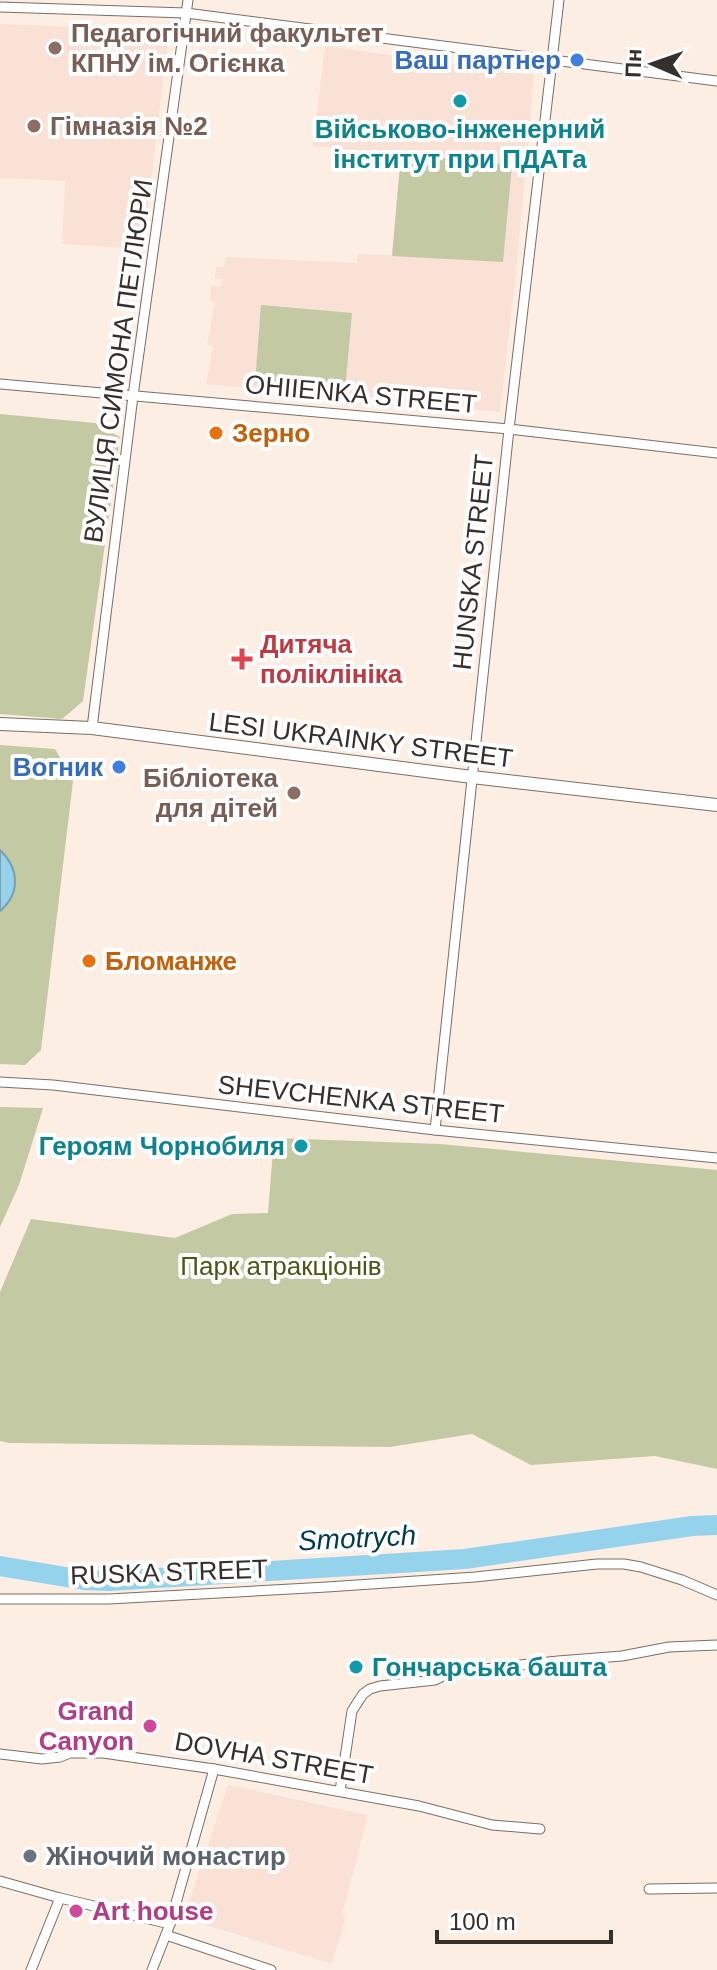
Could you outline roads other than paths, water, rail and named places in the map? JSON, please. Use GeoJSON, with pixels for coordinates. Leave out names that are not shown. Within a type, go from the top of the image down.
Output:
{"type":"FeatureCollection","features":[{"type":"Feature","properties":{"kind":"street","name":"ВУЛИЦЯ СИМОНА ПЕТЛЮРИ"},"geometry":{"type":"LineString","coordinates":[[92,728],[133,396],[188,0]]}},
{"type":"Feature","properties":{"kind":"street","name":"HUNSKA STREET"},"geometry":{"type":"LineString","coordinates":[[435,1130],[509,429],[559,0]]}},
{"type":"Feature","properties":{"kind":"street"},"geometry":{"type":"LineString","coordinates":[[0,7],[186,13],[717,81]]}},
{"type":"Feature","properties":{"kind":"street","name":"OHIIENKA STREET"},"geometry":{"type":"LineString","coordinates":[[0,384],[509,429],[717,453]]}},
{"type":"Feature","properties":{"kind":"street","name":"LESI UKRAINKY STREET"},"geometry":{"type":"LineString","coordinates":[[0,724],[92,728],[717,805]]}},
{"type":"Feature","properties":{"kind":"street","name":"SHEVCHENKA STREET"},"geometry":{"type":"LineString","coordinates":[[0,1082],[53,1085],[435,1130],[717,1158]]}},
{"type":"Feature","properties":{"kind":"street","name":"RUSKA STREET"},"geometry":{"type":"LineString","coordinates":[[0,1599],[109,1599],[327,1587],[475,1577],[597,1564],[641,1567],[717,1595]]}},
{"type":"Feature","properties":{"kind":"street"},"geometry":{"type":"LineString","coordinates":[[340,1791],[352,1711],[370,1689],[435,1680],[465,1671],[622,1656],[669,1647],[717,1645]]}},
{"type":"Feature","properties":{"kind":"street","name":"DOVHA STREET"},"geometry":{"type":"LineString","coordinates":[[0,1754],[42,1759],[70,1753],[103,1753],[340,1791],[419,1806],[492,1825],[540,1829]]}},
{"type":"Feature","properties":{"kind":"street"},"geometry":{"type":"LineString","coordinates":[[152,1970],[168,1930],[214,1769]]}},
{"type":"Feature","properties":{"kind":"street"},"geometry":{"type":"LineString","coordinates":[[0,1881],[168,1930],[271,1970]]}},
{"type":"Feature","properties":{"kind":"street"},"geometry":{"type":"LineString","coordinates":[[649,1889],[717,1888]]}},
{"type":"Feature","properties":{"kind":"street"},"geometry":{"type":"LineString","coordinates":[[31,1970],[60,1898]]}},
{"type":"Feature","properties":{"kind":"water"},"geometry":{"type":"Polygon","coordinates":[[[0,850],[11,865],[15,880],[12,896],[0,911],[0,850]]]}},
{"type":"Feature","properties":{"kind":"waterway","name":"Smotrych"},"geometry":{"type":"LineString","coordinates":[[0,1566],[84,1580],[109,1581],[465,1559],[717,1525]]}},
{"type":"Feature","properties":{"kind":"place","name":"Педагогічний факультет КПНУ ім. Огієнка"},"geometry":{"type":"Point","coordinates":[55,48]}},
{"type":"Feature","properties":{"kind":"place","name":"Ваш партнер"},"geometry":{"type":"Point","coordinates":[577,60]}},
{"type":"Feature","properties":{"kind":"place","name":"Військово-інженерний інститут при ПДАТа"},"geometry":{"type":"Point","coordinates":[460,101]}},
{"type":"Feature","properties":{"kind":"place","name":"Гімназія №2"},"geometry":{"type":"Point","coordinates":[34,126]}},
{"type":"Feature","properties":{"kind":"place","name":"Зерно"},"geometry":{"type":"Point","coordinates":[216,433]}},
{"type":"Feature","properties":{"kind":"place","name":"Дитяча поліклініка"},"geometry":{"type":"Point","coordinates":[242,659]}},
{"type":"Feature","properties":{"kind":"place","name":"Вогник"},"geometry":{"type":"Point","coordinates":[119,767]}},
{"type":"Feature","properties":{"kind":"place","name":"Бібліотека для дітей"},"geometry":{"type":"Point","coordinates":[294,793]}},
{"type":"Feature","properties":{"kind":"place","name":"Бломанже"},"geometry":{"type":"Point","coordinates":[89,961]}},
{"type":"Feature","properties":{"kind":"place","name":"Героям Чорнобиля"},"geometry":{"type":"Point","coordinates":[301,1146]}},
{"type":"Feature","properties":{"kind":"place","name":"Гончарська башта"},"geometry":{"type":"Point","coordinates":[356,1667]}},
{"type":"Feature","properties":{"kind":"place","name":"Grand Canyon"},"geometry":{"type":"Point","coordinates":[150,1726]}},
{"type":"Feature","properties":{"kind":"place","name":"Жіночий монастир"},"geometry":{"type":"Point","coordinates":[30,1856]}},
{"type":"Feature","properties":{"kind":"place","name":"Art house"},"geometry":{"type":"Point","coordinates":[76,1911]}},
{"type":"Feature","properties":{"kind":"park label","name":"Парк атракціонів"},"geometry":{"type":"Point","coordinates":[281,1266]}}]}
